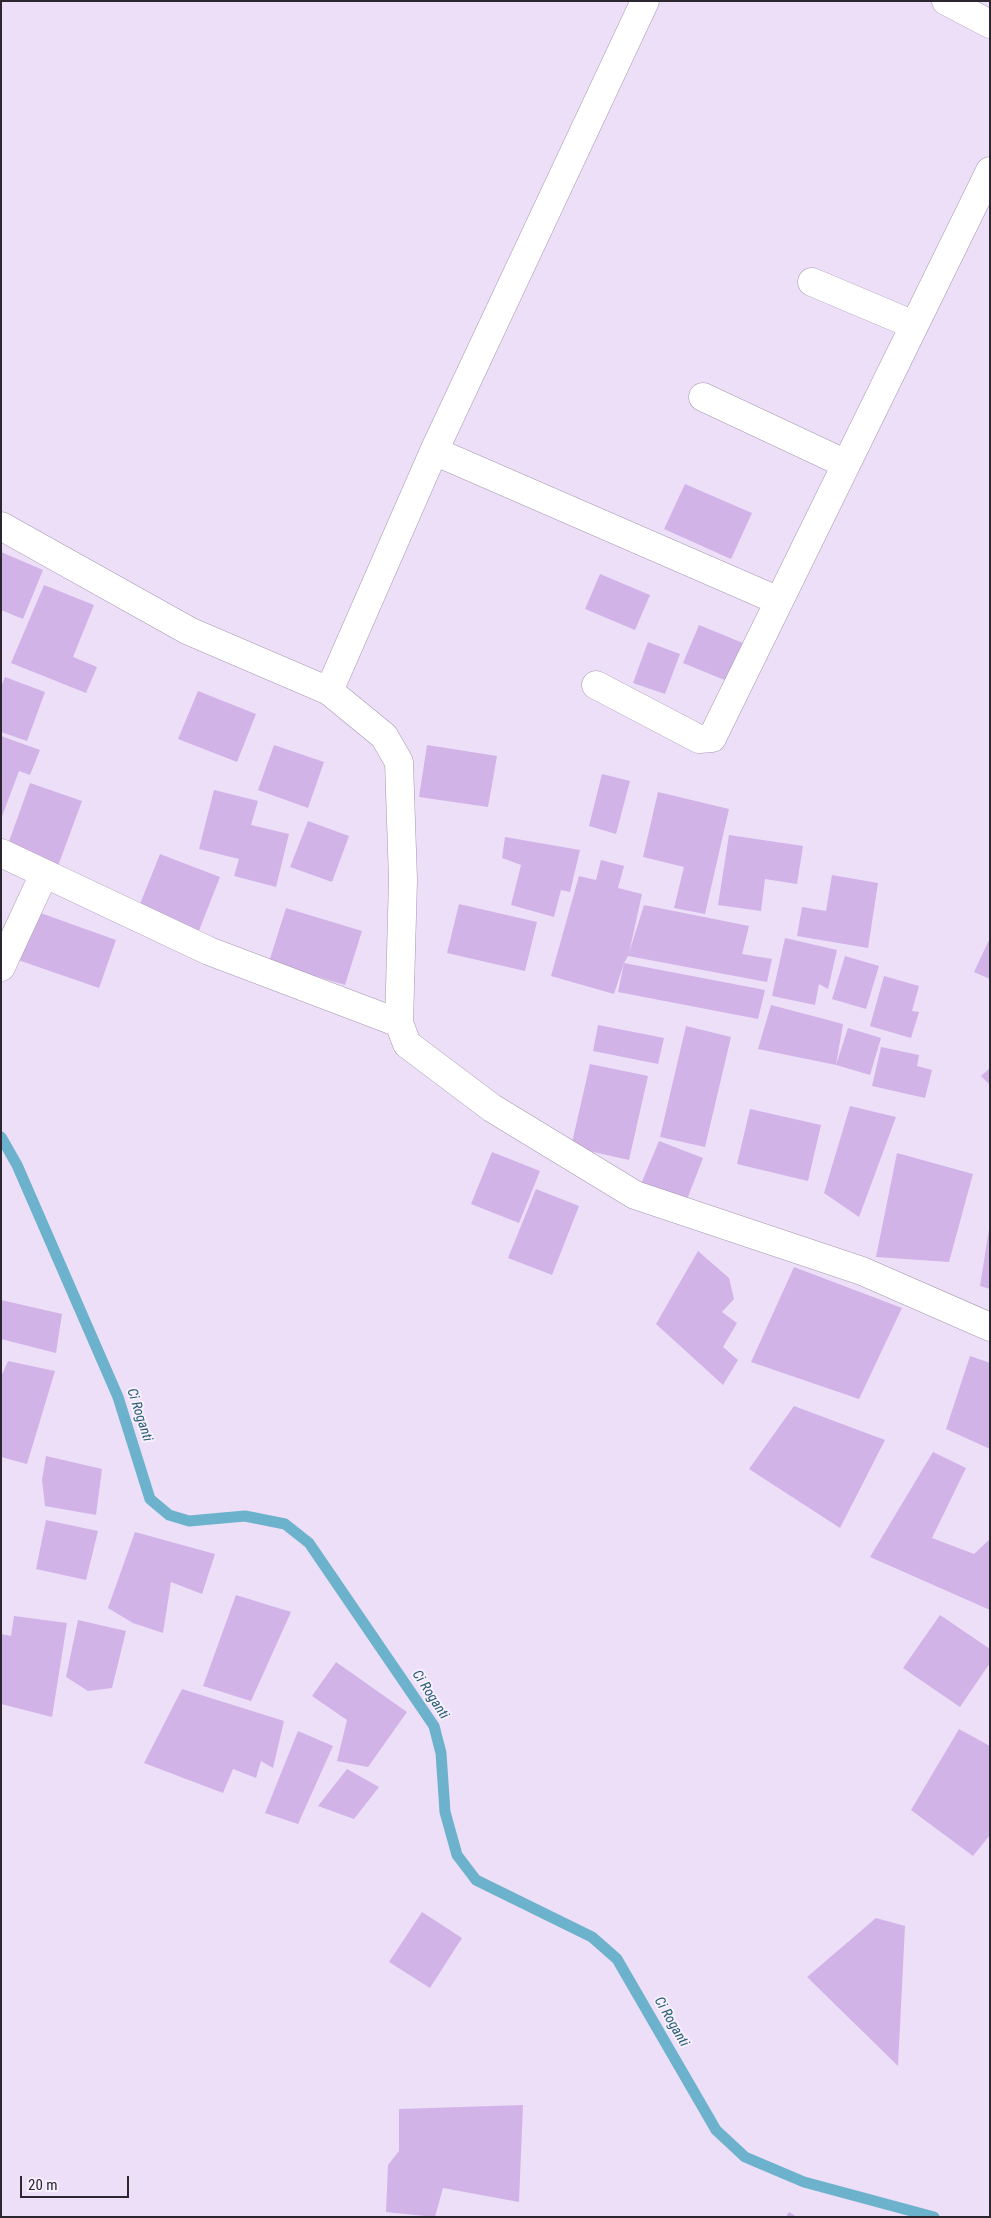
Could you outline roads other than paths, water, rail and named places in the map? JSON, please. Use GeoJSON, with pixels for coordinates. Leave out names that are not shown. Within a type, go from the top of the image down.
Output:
{"type":"FeatureCollection","features":[{"type":"Feature","properties":{"kind":"street"},"geometry":{"type":"LineString","coordinates":[[329,692],[434,450],[646,1]]}},
{"type":"Feature","properties":{"kind":"street"},"geometry":{"type":"LineString","coordinates":[[946,1],[990,24]]}},
{"type":"Feature","properties":{"kind":"street"},"geometry":{"type":"LineString","coordinates":[[596,685],[699,739],[712,738],[990,171]]}},
{"type":"Feature","properties":{"kind":"street"},"geometry":{"type":"LineString","coordinates":[[812,282],[914,324]]}},
{"type":"Feature","properties":{"kind":"street"},"geometry":{"type":"LineString","coordinates":[[702,397],[846,464]]}},
{"type":"Feature","properties":{"kind":"street"},"geometry":{"type":"LineString","coordinates":[[434,450],[779,601]]}},
{"type":"Feature","properties":{"kind":"street"},"geometry":{"type":"LineString","coordinates":[[1,526],[189,631],[329,692],[384,736],[399,762],[403,880],[399,1023],[407,1044],[492,1108],[635,1194],[862,1271],[990,1327]]}},
{"type":"Feature","properties":{"kind":"street"},"geometry":{"type":"LineString","coordinates":[[1,853],[209,950],[399,1023]]}},
{"type":"Feature","properties":{"kind":"street"},"geometry":{"type":"LineString","coordinates":[[1,968],[44,874]]}},
{"type":"Feature","properties":{"kind":"waterway","name":"Ci Roganti"},"geometry":{"type":"LineString","coordinates":[[1,1137],[17,1165],[118,1397],[150,1499],[169,1515],[189,1521],[245,1516],[285,1524],[309,1543],[434,1726],[441,1753],[445,1812],[457,1855],[476,1880],[592,1937],[617,1959],[716,2130],[745,2157],[804,2182],[934,2217]]}}]}
